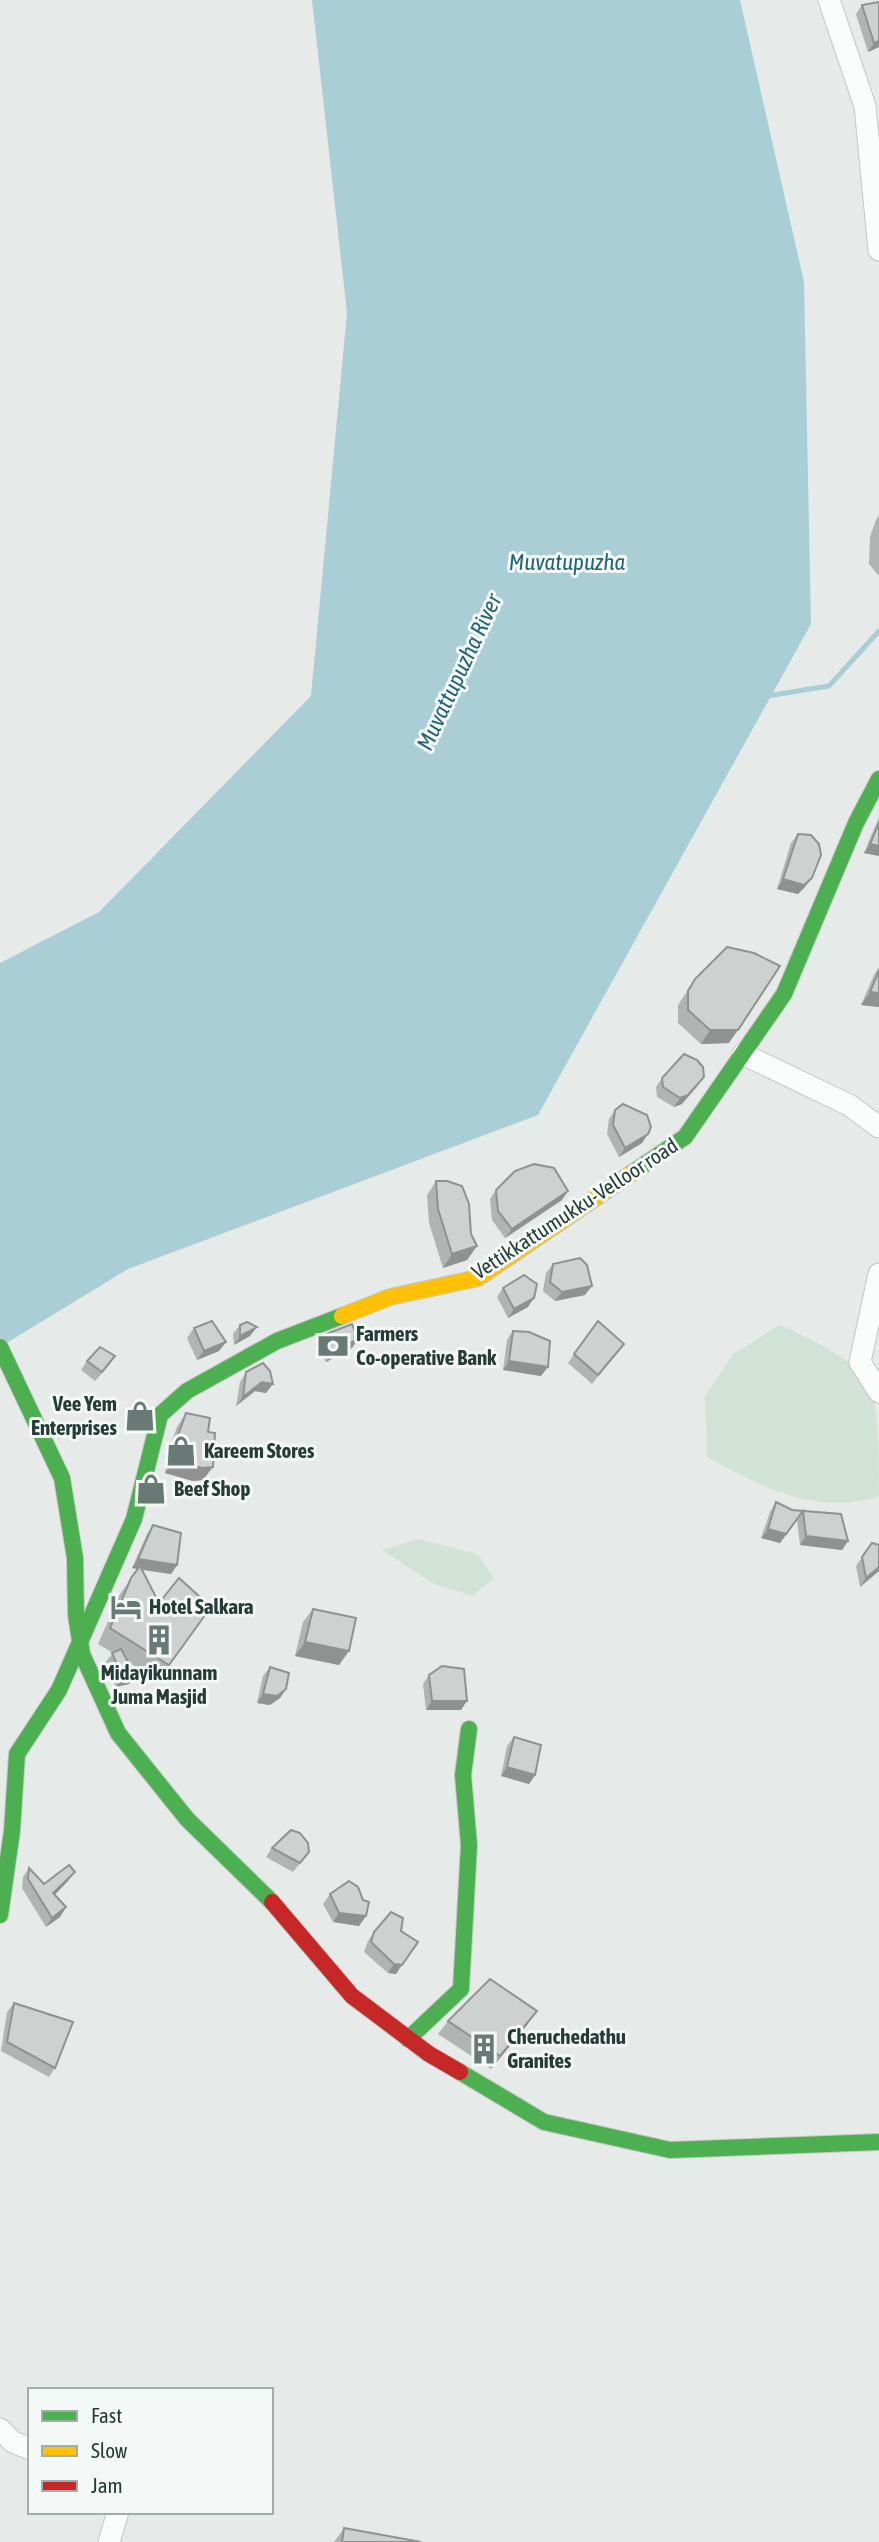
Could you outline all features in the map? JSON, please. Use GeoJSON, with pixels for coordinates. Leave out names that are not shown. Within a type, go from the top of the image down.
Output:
{"type":"FeatureCollection","features":[{"type":"Feature","properties":{"kind":"street"},"geometry":{"type":"LineString","coordinates":[[829,0],[865,106],[879,250]]}},
{"type":"Feature","properties":{"kind":"street","name":"Vettikkattumukku-Velloor road"},"geometry":{"type":"LineString","coordinates":[[0,1915],[12,1831],[16,1754],[59,1690],[134,1519],[146,1462],[160,1415],[187,1391],[277,1341],[390,1297],[478,1278],[685,1137],[785,994],[856,823],[879,779]]}},
{"type":"Feature","properties":{"kind":"street"},"geometry":{"type":"LineString","coordinates":[[743,1054],[849,1105],[879,1127]]}},
{"type":"Feature","properties":{"kind":"street"},"geometry":{"type":"LineString","coordinates":[[879,1274],[860,1362],[879,1392]]}},
{"type":"Feature","properties":{"kind":"street"},"geometry":{"type":"LineString","coordinates":[[0,1347],[62,1478],[75,1558],[76,1615],[82,1654],[118,1733],[187,1819],[277,1907],[352,1996],[408,2039],[544,2122],[670,2150],[879,2142]]}},
{"type":"Feature","properties":{"kind":"street"},"geometry":{"type":"LineString","coordinates":[[408,2039],[461,1989],[469,1845],[463,1775],[469,1729]]}},
{"type":"Feature","properties":{"kind":"street"},"geometry":{"type":"LineString","coordinates":[[0,2429],[13,2442],[28,2448]]}},
{"type":"Feature","properties":{"kind":"street"},"geometry":{"type":"LineString","coordinates":[[109,2542],[117,2514]]}},
{"type":"Feature","properties":{"kind":"green space"},"geometry":{"type":"Polygon","coordinates":[[[780,1325],[842,1357],[870,1383],[877,1422],[879,1496],[856,1502],[811,1501],[769,1488],[707,1457],[705,1396],[733,1354],[780,1325]]]}},
{"type":"Feature","properties":{"kind":"green space"},"geometry":{"type":"Polygon","coordinates":[[[418,1539],[477,1554],[494,1578],[472,1596],[432,1583],[382,1550],[418,1539]]]}},
{"type":"Feature","properties":{"kind":"water","name":"Muvatupuzha"},"geometry":{"type":"Polygon","coordinates":[[[312,0],[740,0],[804,282],[811,624],[538,1115],[128,1269],[0,1347],[0,963],[99,912],[311,696],[347,313],[312,0]]]}},
{"type":"Feature","properties":{"kind":"building"},"geometry":{"type":"Polygon","coordinates":[[[879,2],[879,41],[874,43],[862,5],[879,2]]]}},
{"type":"Feature","properties":{"kind":"building"},"geometry":{"type":"Polygon","coordinates":[[[879,823],[879,846],[870,844],[879,823]]]}},
{"type":"Feature","properties":{"kind":"building"},"geometry":{"type":"Polygon","coordinates":[[[798,834],[811,835],[819,844],[821,855],[812,878],[804,885],[783,879],[798,834]]]}},
{"type":"Feature","properties":{"kind":"building"},"geometry":{"type":"Polygon","coordinates":[[[727,947],[754,953],[780,966],[738,1030],[710,1030],[688,1010],[688,991],[695,979],[727,947]]]}},
{"type":"Feature","properties":{"kind":"building"},"geometry":{"type":"Polygon","coordinates":[[[879,971],[879,993],[870,992],[879,971]]]}},
{"type":"Feature","properties":{"kind":"building"},"geometry":{"type":"Polygon","coordinates":[[[684,1054],[697,1060],[703,1067],[704,1077],[688,1095],[680,1098],[663,1087],[662,1078],[684,1054]]]}},
{"type":"Feature","properties":{"kind":"building"},"geometry":{"type":"Polygon","coordinates":[[[623,1104],[647,1115],[651,1127],[648,1134],[625,1148],[613,1125],[615,1110],[623,1104]]]}},
{"type":"Feature","properties":{"kind":"building"},"geometry":{"type":"Polygon","coordinates":[[[534,1164],[554,1168],[568,1191],[512,1229],[498,1211],[496,1190],[515,1171],[534,1164]]]}},
{"type":"Feature","properties":{"kind":"building"},"geometry":{"type":"Polygon","coordinates":[[[436,1181],[462,1186],[469,1204],[471,1234],[477,1246],[452,1254],[438,1209],[436,1181]]]}},
{"type":"Feature","properties":{"kind":"building"},"geometry":{"type":"Polygon","coordinates":[[[580,1258],[587,1265],[592,1286],[562,1292],[550,1282],[553,1264],[580,1258]]]}},
{"type":"Feature","properties":{"kind":"building"},"geometry":{"type":"Polygon","coordinates":[[[524,1275],[537,1284],[534,1298],[514,1309],[503,1288],[524,1275]]]}},
{"type":"Feature","properties":{"kind":"building"},"geometry":{"type":"Polygon","coordinates":[[[212,1321],[226,1342],[204,1351],[194,1328],[212,1321]]]}},
{"type":"Feature","properties":{"kind":"building"},"geometry":{"type":"Polygon","coordinates":[[[598,1321],[624,1344],[598,1375],[574,1354],[598,1321]]]}},
{"type":"Feature","properties":{"kind":"building"},"geometry":{"type":"Polygon","coordinates":[[[247,1322],[257,1327],[240,1336],[240,1325],[247,1322]]]}},
{"type":"Feature","properties":{"kind":"building"},"geometry":{"type":"Polygon","coordinates":[[[352,1324],[358,1339],[332,1352],[321,1336],[352,1324]]]}},
{"type":"Feature","properties":{"kind":"building"},"geometry":{"type":"Polygon","coordinates":[[[513,1331],[529,1332],[550,1341],[548,1367],[509,1361],[513,1331]]]}},
{"type":"Feature","properties":{"kind":"building"},"geometry":{"type":"Polygon","coordinates":[[[100,1347],[115,1356],[102,1372],[87,1361],[100,1347]]]}},
{"type":"Feature","properties":{"kind":"building"},"geometry":{"type":"Polygon","coordinates":[[[263,1363],[270,1371],[273,1384],[262,1382],[243,1397],[246,1372],[263,1363]]]}},
{"type":"Feature","properties":{"kind":"building"},"geometry":{"type":"Polygon","coordinates":[[[186,1413],[210,1418],[208,1432],[215,1433],[213,1467],[202,1468],[175,1460],[176,1441],[186,1413]]]}},
{"type":"Feature","properties":{"kind":"building"},"geometry":{"type":"Polygon","coordinates":[[[776,1502],[792,1510],[841,1514],[848,1541],[806,1536],[803,1511],[786,1534],[768,1529],[776,1502]]]}},
{"type":"Feature","properties":{"kind":"building"},"geometry":{"type":"Polygon","coordinates":[[[153,1525],[181,1533],[177,1565],[138,1559],[153,1525]]]}},
{"type":"Feature","properties":{"kind":"building"},"geometry":{"type":"Polygon","coordinates":[[[872,1543],[879,1545],[879,1567],[866,1578],[862,1557],[872,1543]]]}},
{"type":"Feature","properties":{"kind":"building"},"geometry":{"type":"Polygon","coordinates":[[[140,1566],[159,1603],[179,1578],[211,1607],[169,1665],[110,1628],[131,1578],[140,1566]]]}},
{"type":"Feature","properties":{"kind":"building"},"geometry":{"type":"Polygon","coordinates":[[[313,1609],[356,1618],[349,1651],[305,1642],[313,1609]]]}},
{"type":"Feature","properties":{"kind":"building"},"geometry":{"type":"Polygon","coordinates":[[[121,1649],[135,1675],[123,1678],[112,1653],[121,1649]]]}},
{"type":"Feature","properties":{"kind":"building"},"geometry":{"type":"Polygon","coordinates":[[[442,1666],[464,1669],[467,1701],[432,1701],[429,1675],[442,1666]]]}},
{"type":"Feature","properties":{"kind":"building"},"geometry":{"type":"Polygon","coordinates":[[[270,1667],[289,1673],[286,1689],[277,1696],[263,1694],[270,1667]]]}},
{"type":"Feature","properties":{"kind":"building"},"geometry":{"type":"Polygon","coordinates":[[[514,1737],[541,1745],[535,1775],[507,1767],[514,1737]]]}},
{"type":"Feature","properties":{"kind":"building"},"geometry":{"type":"Polygon","coordinates":[[[291,1830],[300,1833],[308,1843],[309,1852],[300,1863],[272,1848],[291,1830]]]}},
{"type":"Feature","properties":{"kind":"building"},"geometry":{"type":"Polygon","coordinates":[[[69,1865],[75,1872],[53,1893],[66,1907],[52,1918],[28,1879],[29,1868],[44,1884],[69,1865]]]}},
{"type":"Feature","properties":{"kind":"building"},"geometry":{"type":"Polygon","coordinates":[[[349,1881],[358,1887],[363,1900],[369,1902],[366,1916],[339,1913],[330,1894],[349,1881]]]}},
{"type":"Feature","properties":{"kind":"building"},"geometry":{"type":"Polygon","coordinates":[[[391,1912],[403,1918],[401,1931],[418,1942],[402,1965],[394,1964],[371,1942],[374,1932],[391,1912]]]}},
{"type":"Feature","properties":{"kind":"building","name":"Cheruchedathu Granites"},"geometry":{"type":"Polygon","coordinates":[[[490,1979],[537,2011],[500,2056],[448,2021],[490,1979]]]}},
{"type":"Feature","properties":{"kind":"building"},"geometry":{"type":"Polygon","coordinates":[[[14,2003],[73,2022],[55,2068],[7,2042],[14,2003]]]}},
{"type":"Feature","properties":{"kind":"building"},"geometry":{"type":"Polygon","coordinates":[[[344,2528],[421,2542],[342,2542],[344,2528]]]}},
{"type":"Feature","properties":{"kind":"waterway"},"geometry":{"type":"LineString","coordinates":[[767,696],[829,686],[879,631]]}},
{"type":"Feature","properties":{"kind":"traffic: fast"},"geometry":{"type":"LineString","coordinates":[[632,1173],[685,1137],[784,994],[856,823],[879,779]]}},
{"type":"Feature","properties":{"kind":"traffic: fast"},"geometry":{"type":"LineString","coordinates":[[0,1915],[12,1831],[17,1754],[59,1690],[134,1519],[160,1415],[187,1391],[277,1341],[342,1316]]}},
{"type":"Feature","properties":{"kind":"traffic: fast"},"geometry":{"type":"LineString","coordinates":[[0,1347],[62,1478],[75,1558],[76,1615],[82,1654],[118,1733],[187,1819],[272,1902]]}},
{"type":"Feature","properties":{"kind":"traffic: fast"},"geometry":{"type":"LineString","coordinates":[[408,2039],[461,1989],[469,1845],[463,1775],[469,1729]]}},
{"type":"Feature","properties":{"kind":"traffic: fast"},"geometry":{"type":"LineString","coordinates":[[460,2072],[544,2122],[670,2150],[879,2142]]}},
{"type":"Feature","properties":{"kind":"traffic: slow"},"geometry":{"type":"LineString","coordinates":[[342,1316],[390,1297],[478,1278],[632,1173]]}},
{"type":"Feature","properties":{"kind":"traffic: jam"},"geometry":{"type":"LineString","coordinates":[[272,1902],[352,1996],[429,2054],[460,2072]]}},
{"type":"Feature","properties":{"kind":"place","name":"Farmers Co-operative Bank"},"geometry":{"type":"Point","coordinates":[333,1346]}},
{"type":"Feature","properties":{"kind":"place","name":"Vee Yem Enterprises"},"geometry":{"type":"Point","coordinates":[140,1416]}},
{"type":"Feature","properties":{"kind":"place","name":"Kareem Stores"},"geometry":{"type":"Point","coordinates":[181,1451]}},
{"type":"Feature","properties":{"kind":"place","name":"Beef Shop"},"geometry":{"type":"Point","coordinates":[151,1489]}},
{"type":"Feature","properties":{"kind":"place","name":"Hotel Salkara"},"geometry":{"type":"Point","coordinates":[126,1607]}},
{"type":"Feature","properties":{"kind":"place","name":"Midayikunnam Juma Masjid"},"geometry":{"type":"Point","coordinates":[159,1640]}},
{"type":"Feature","properties":{"kind":"place","name":"Cheruchedathu Granites"},"geometry":{"type":"Point","coordinates":[484,2049]}},
{"type":"Feature","properties":{"kind":"water label","name":"Muvattupuzha River"},"geometry":{"type":"Point","coordinates":[459,672]}}]}
